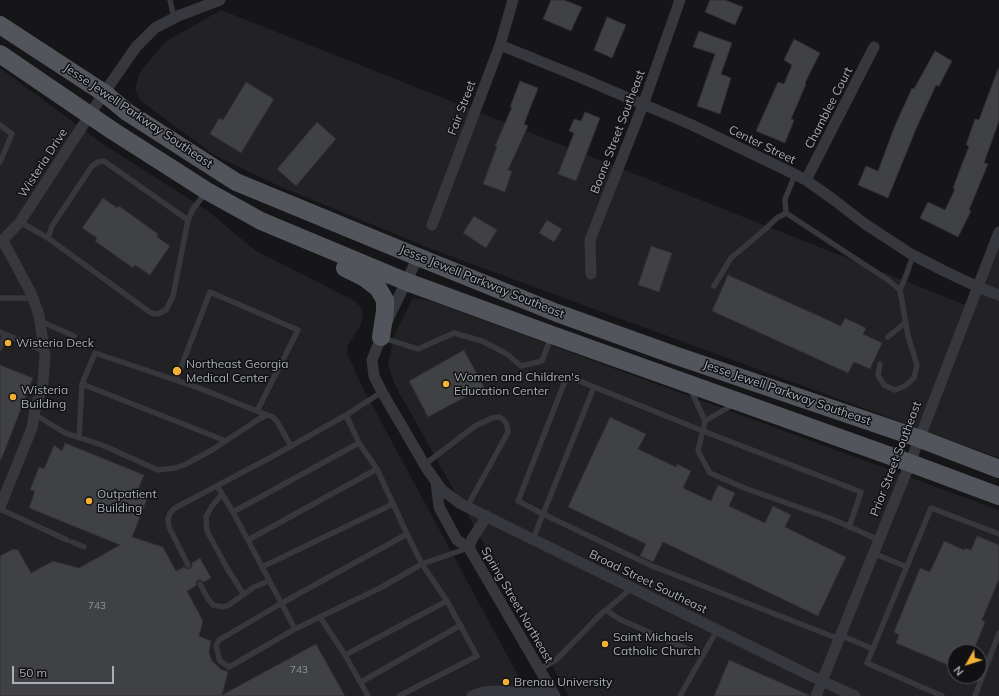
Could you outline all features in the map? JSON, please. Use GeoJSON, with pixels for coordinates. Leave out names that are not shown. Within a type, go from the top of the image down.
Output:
{"type":"FeatureCollection","features":[{"type":"Feature","properties":{"kind":"main road","name":"Jesse Jewell Parkway Southeast"},"geometry":{"type":"LineString","coordinates":[[0,25],[104,93],[127,112],[236,182],[564,315],[674,355],[918,438],[999,469]]}},
{"type":"Feature","properties":{"kind":"main road","name":"Jesse Jewell Parkway Southeast"},"geometry":{"type":"LineString","coordinates":[[0,54],[91,114],[113,131],[207,191],[261,221],[407,282],[999,496]]}},
{"type":"Feature","properties":{"kind":"main road"},"geometry":{"type":"LineString","coordinates":[[261,221],[302,249],[365,278],[378,288],[384,300],[385,311],[381,337]]}},
{"type":"Feature","properties":{"kind":"street","name":"Wisteria Drive"},"geometry":{"type":"LineString","coordinates":[[2,242],[20,222],[104,93],[136,47],[155,28],[174,18],[220,0]]}},
{"type":"Feature","properties":{"kind":"street","name":"Fair Street"},"geometry":{"type":"LineString","coordinates":[[432,225],[500,44],[513,0]]}},
{"type":"Feature","properties":{"kind":"street","name":"Boone Street Southeast"},"geometry":{"type":"LineString","coordinates":[[591,274],[590,240],[643,105],[680,0]]}},
{"type":"Feature","properties":{"kind":"street","name":"Center Street"},"geometry":{"type":"LineString","coordinates":[[500,44],[692,125],[806,180],[865,224],[913,255],[978,287],[999,294]]}},
{"type":"Feature","properties":{"kind":"street","name":"Chamblee Court"},"geometry":{"type":"LineString","coordinates":[[806,180],[874,47]]}},
{"type":"Feature","properties":{"kind":"street","name":"Prior Street Southeast"},"geometry":{"type":"LineString","coordinates":[[816,696],[910,463],[918,438],[999,232]]}},
{"type":"Feature","properties":{"kind":"street"},"geometry":{"type":"LineString","coordinates":[[0,508],[32,428],[34,414],[44,382],[45,351],[40,321],[33,298],[2,242]]}},
{"type":"Feature","properties":{"kind":"street","name":"Spring Street Northeast"},"geometry":{"type":"LineString","coordinates":[[418,257],[372,360],[374,376],[424,465],[436,482],[439,507],[457,540],[469,548],[553,694]]}},
{"type":"Feature","properties":{"kind":"street","name":"Broad Street Southeast"},"geometry":{"type":"LineString","coordinates":[[436,482],[450,496],[467,507],[855,696]]}},
{"type":"Feature","properties":{"kind":"street","name":"Spring Street Northeast"},"geometry":{"type":"LineString","coordinates":[[469,548],[472,539],[487,516]]}},
{"type":"Feature","properties":{"kind":"street"},"geometry":{"type":"LineString","coordinates":[[472,696],[483,692],[496,691],[553,694]]}},
{"type":"Feature","properties":{"kind":"lane"},"geometry":{"type":"LineString","coordinates":[[170,0],[174,18]]}},
{"type":"Feature","properties":{"kind":"lane"},"geometry":{"type":"LineString","coordinates":[[0,125],[12,134],[0,162]]}},
{"type":"Feature","properties":{"kind":"lane"},"geometry":{"type":"LineString","coordinates":[[48,238],[52,226],[92,166],[98,162],[104,161],[188,220]]}},
{"type":"Feature","properties":{"kind":"lane"},"geometry":{"type":"LineString","coordinates":[[786,213],[785,199],[795,175]]}},
{"type":"Feature","properties":{"kind":"lane"},"geometry":{"type":"LineString","coordinates":[[20,222],[48,238],[151,313],[158,314],[166,310],[173,296],[188,220],[193,209],[207,191]]}},
{"type":"Feature","properties":{"kind":"lane"},"geometry":{"type":"LineString","coordinates":[[714,286],[731,258],[777,218],[786,213]]}},
{"type":"Feature","properties":{"kind":"lane"},"geometry":{"type":"LineString","coordinates":[[786,213],[888,280],[900,290]]}},
{"type":"Feature","properties":{"kind":"lane"},"geometry":{"type":"LineString","coordinates":[[880,364],[878,375],[884,385],[895,390],[905,386],[914,378],[917,365],[908,336],[900,290],[913,255]]}},
{"type":"Feature","properties":{"kind":"lane"},"geometry":{"type":"LineString","coordinates":[[176,380],[210,292],[298,330],[257,411]]}},
{"type":"Feature","properties":{"kind":"lane"},"geometry":{"type":"LineString","coordinates":[[0,298],[33,298]]}},
{"type":"Feature","properties":{"kind":"lane"},"geometry":{"type":"LineString","coordinates":[[40,321],[74,336]]}},
{"type":"Feature","properties":{"kind":"lane"},"geometry":{"type":"LineString","coordinates":[[888,337],[906,322]]}},
{"type":"Feature","properties":{"kind":"lane"},"geometry":{"type":"LineString","coordinates":[[0,348],[2,333],[45,351]]}},
{"type":"Feature","properties":{"kind":"lane"},"geometry":{"type":"LineString","coordinates":[[381,337],[418,349],[454,334],[482,341],[507,354],[521,366],[542,361],[552,335]]}},
{"type":"Feature","properties":{"kind":"lane"},"geometry":{"type":"LineString","coordinates":[[79,438],[82,384],[94,353],[176,380],[273,417],[291,446]]}},
{"type":"Feature","properties":{"kind":"lane"},"geometry":{"type":"LineString","coordinates":[[849,527],[861,492],[703,431],[567,376],[518,501],[652,566],[873,650]]}},
{"type":"Feature","properties":{"kind":"lane"},"geometry":{"type":"LineString","coordinates":[[82,384],[226,441]]}},
{"type":"Feature","properties":{"kind":"lane"},"geometry":{"type":"LineString","coordinates":[[688,384],[705,420],[698,450],[710,473],[747,489],[818,514],[878,540]]}},
{"type":"Feature","properties":{"kind":"lane"},"geometry":{"type":"LineString","coordinates":[[533,539],[594,387]]}},
{"type":"Feature","properties":{"kind":"lane"},"geometry":{"type":"LineString","coordinates":[[188,565],[169,527],[168,520],[170,513],[175,508],[291,446],[346,415],[382,392]]}},
{"type":"Feature","properties":{"kind":"lane"},"geometry":{"type":"LineString","coordinates":[[705,420],[738,402]]}},
{"type":"Feature","properties":{"kind":"lane"},"geometry":{"type":"LineString","coordinates":[[34,414],[65,433],[108,448],[158,470],[175,468],[184,465],[212,450],[259,418],[267,415]]}},
{"type":"Feature","properties":{"kind":"lane"},"geometry":{"type":"LineString","coordinates":[[346,415],[359,443],[377,469],[422,564],[447,601],[477,656],[399,696]]}},
{"type":"Feature","properties":{"kind":"lane"},"geometry":{"type":"LineString","coordinates":[[424,465],[475,426],[492,418],[499,417],[504,420],[507,425],[508,432],[467,507]]}},
{"type":"Feature","properties":{"kind":"lane"},"geometry":{"type":"LineString","coordinates":[[233,512],[359,443]]}},
{"type":"Feature","properties":{"kind":"lane"},"geometry":{"type":"LineString","coordinates":[[248,540],[377,469]]}},
{"type":"Feature","properties":{"kind":"lane"},"geometry":{"type":"LineString","coordinates":[[217,486],[233,512],[295,629]]}},
{"type":"Feature","properties":{"kind":"lane"},"geometry":{"type":"LineString","coordinates":[[222,494],[212,506],[206,518],[208,531],[227,568],[244,595]]}},
{"type":"Feature","properties":{"kind":"lane"},"geometry":{"type":"LineString","coordinates":[[262,567],[393,504]]}},
{"type":"Feature","properties":{"kind":"lane"},"geometry":{"type":"LineString","coordinates":[[0,508],[84,547]]}},
{"type":"Feature","properties":{"kind":"lane"},"geometry":{"type":"LineString","coordinates":[[942,696],[868,663],[931,508],[999,534]]}},
{"type":"Feature","properties":{"kind":"lane"},"geometry":{"type":"LineString","coordinates":[[407,534],[282,603],[219,640],[216,646],[220,661],[229,667],[295,629],[382,586],[422,564],[469,548]]}},
{"type":"Feature","properties":{"kind":"lane"},"geometry":{"type":"LineString","coordinates":[[873,553],[907,567]]}},
{"type":"Feature","properties":{"kind":"lane"},"geometry":{"type":"LineString","coordinates":[[200,584],[208,599],[213,604],[223,607],[229,605],[254,587],[269,580]]}},
{"type":"Feature","properties":{"kind":"lane"},"geometry":{"type":"LineString","coordinates":[[540,669],[556,660],[606,610],[632,588]]}},
{"type":"Feature","properties":{"kind":"lane"},"geometry":{"type":"LineString","coordinates":[[345,655],[447,601]]}},
{"type":"Feature","properties":{"kind":"lane"},"geometry":{"type":"LineString","coordinates":[[606,610],[619,619],[702,656]]}},
{"type":"Feature","properties":{"kind":"lane"},"geometry":{"type":"LineString","coordinates":[[320,617],[345,655],[368,696]]}},
{"type":"Feature","properties":{"kind":"lane"},"geometry":{"type":"LineString","coordinates":[[361,682],[461,625]]}},
{"type":"Feature","properties":{"kind":"lane"},"geometry":{"type":"LineString","coordinates":[[680,696],[718,630]]}},
{"type":"Feature","properties":{"kind":"lane"},"geometry":{"type":"LineString","coordinates":[[975,696],[999,633]]}},
{"type":"Feature","properties":{"kind":"shaded area"},"geometry":{"type":"Polygon","coordinates":[[[221,10],[968,306],[999,225],[999,458],[439,252],[281,187],[214,155],[141,101],[135,89],[140,72],[165,42],[221,10]]]}},
{"type":"Feature","properties":{"kind":"shaded area","name":"Northeast Georgia Medical Center"},"geometry":{"type":"Polygon","coordinates":[[[0,68],[103,144],[208,211],[256,251],[353,300],[362,308],[363,315],[360,327],[348,345],[347,353],[363,388],[530,696],[0,696],[0,68]]]}},
{"type":"Feature","properties":{"kind":"shaded area"},"geometry":{"type":"Polygon","coordinates":[[[413,298],[431,301],[999,510],[999,696],[569,696],[395,385],[388,365],[394,335],[413,298]]]}},
{"type":"Feature","properties":{"kind":"building"},"geometry":{"type":"Polygon","coordinates":[[[551,0],[564,0],[582,7],[571,31],[543,19],[551,0]]]}},
{"type":"Feature","properties":{"kind":"building"},"geometry":{"type":"Polygon","coordinates":[[[710,0],[725,0],[743,7],[735,25],[705,12],[710,0]]]}},
{"type":"Feature","properties":{"kind":"building"},"geometry":{"type":"Polygon","coordinates":[[[607,17],[626,25],[612,58],[594,50],[607,17]]]}},
{"type":"Feature","properties":{"kind":"building"},"geometry":{"type":"Polygon","coordinates":[[[699,31],[732,43],[721,74],[731,78],[720,114],[697,106],[715,54],[693,47],[699,31]]]}},
{"type":"Feature","properties":{"kind":"building"},"geometry":{"type":"Polygon","coordinates":[[[794,39],[820,53],[805,83],[806,84],[791,119],[794,120],[785,143],[756,131],[778,82],[784,84],[792,65],[784,60],[794,39]]]}},
{"type":"Feature","properties":{"kind":"building"},"geometry":{"type":"Polygon","coordinates":[[[935,51],[952,61],[939,86],[936,85],[916,129],[888,198],[858,185],[866,166],[878,171],[894,128],[912,88],[914,89],[935,51]]]}},
{"type":"Feature","properties":{"kind":"building"},"geometry":{"type":"Polygon","coordinates":[[[998,69],[999,121],[984,163],[988,164],[969,210],[971,211],[958,237],[920,218],[928,202],[945,210],[955,189],[953,188],[969,146],[966,145],[975,119],[979,120],[998,69]]]}},
{"type":"Feature","properties":{"kind":"building"},"geometry":{"type":"Polygon","coordinates":[[[520,81],[538,88],[524,124],[528,126],[508,170],[512,171],[505,192],[483,184],[497,146],[495,146],[512,107],[510,107],[520,81]]]}},
{"type":"Feature","properties":{"kind":"building"},"geometry":{"type":"Polygon","coordinates":[[[246,82],[274,99],[241,153],[210,134],[219,118],[223,120],[246,82]]]}},
{"type":"Feature","properties":{"kind":"building"},"geometry":{"type":"Polygon","coordinates":[[[585,112],[600,118],[576,181],[558,174],[574,133],[569,131],[574,119],[581,121],[585,112]]]}},
{"type":"Feature","properties":{"kind":"building"},"geometry":{"type":"Polygon","coordinates":[[[317,122],[336,139],[296,186],[277,169],[317,122]]]}},
{"type":"Feature","properties":{"kind":"building"},"geometry":{"type":"Polygon","coordinates":[[[103,198],[117,208],[119,206],[158,234],[157,237],[170,246],[150,275],[135,265],[133,268],[95,241],[97,238],[82,228],[103,198]]]}},
{"type":"Feature","properties":{"kind":"building"},"geometry":{"type":"Polygon","coordinates":[[[474,216],[497,230],[486,248],[463,233],[474,216]]]}},
{"type":"Feature","properties":{"kind":"building"},"geometry":{"type":"Polygon","coordinates":[[[547,220],[562,229],[554,242],[539,233],[547,220]]]}},
{"type":"Feature","properties":{"kind":"building"},"geometry":{"type":"Polygon","coordinates":[[[651,246],[672,253],[659,292],[638,285],[651,246]]]}},
{"type":"Feature","properties":{"kind":"building"},"geometry":{"type":"Polygon","coordinates":[[[728,275],[841,326],[845,318],[866,328],[863,334],[882,343],[870,369],[854,362],[848,373],[712,311],[728,275]]]}},
{"type":"Feature","properties":{"kind":"building","name":"Women and Children's Education Center"},"geometry":{"type":"Polygon","coordinates":[[[464,350],[484,387],[428,417],[409,381],[464,350]]]}},
{"type":"Feature","properties":{"kind":"building","name":"Wisteria Building"},"geometry":{"type":"Polygon","coordinates":[[[0,365],[33,378],[1,460],[0,460],[0,365]]]}},
{"type":"Feature","properties":{"kind":"building"},"geometry":{"type":"Polygon","coordinates":[[[610,417],[646,434],[638,449],[676,467],[677,464],[691,471],[683,488],[711,501],[718,485],[735,493],[729,506],[765,523],[773,506],[791,515],[785,527],[846,557],[818,616],[663,542],[653,562],[640,556],[646,544],[568,507],[610,417]]]}},
{"type":"Feature","properties":{"kind":"building"},"geometry":{"type":"Polygon","coordinates":[[[65,443],[144,475],[138,490],[149,494],[132,537],[163,547],[176,571],[184,567],[190,569],[192,563],[200,558],[211,578],[204,582],[198,580],[196,586],[187,591],[203,621],[199,636],[211,641],[209,652],[212,661],[221,669],[228,672],[222,695],[316,644],[345,696],[0,696],[0,556],[13,549],[18,550],[31,573],[53,561],[79,568],[120,545],[29,508],[35,491],[30,490],[39,467],[44,469],[54,445],[62,451],[65,443]]]}},
{"type":"Feature","properties":{"kind":"building"},"geometry":{"type":"Polygon","coordinates":[[[977,536],[999,545],[999,579],[982,620],[985,622],[976,644],[947,644],[947,665],[896,643],[899,635],[894,632],[920,568],[930,572],[944,541],[964,550],[965,548],[971,550],[977,536]]]}},
{"type":"Feature","properties":{"kind":"building"},"geometry":{"type":"Polygon","coordinates":[[[729,660],[809,695],[809,696],[714,696],[729,660]]]}},
{"type":"Feature","properties":{"kind":"place","name":"Wisteria Deck"},"geometry":{"type":"Point","coordinates":[8,343]}},
{"type":"Feature","properties":{"kind":"place","name":"Northeast Georgia Medical Center"},"geometry":{"type":"Point","coordinates":[177,371]}},
{"type":"Feature","properties":{"kind":"place","name":"Women and Children's Education Center"},"geometry":{"type":"Point","coordinates":[446,384]}},
{"type":"Feature","properties":{"kind":"place","name":"Wisteria Building"},"geometry":{"type":"Point","coordinates":[13,397]}},
{"type":"Feature","properties":{"kind":"place","name":"Outpatient Building"},"geometry":{"type":"Point","coordinates":[89,501]}},
{"type":"Feature","properties":{"kind":"place","name":"Saint Michaels Catholic Church"},"geometry":{"type":"Point","coordinates":[605,644]}},
{"type":"Feature","properties":{"kind":"place","name":"Brenau University"},"geometry":{"type":"Point","coordinates":[506,682]}}]}
